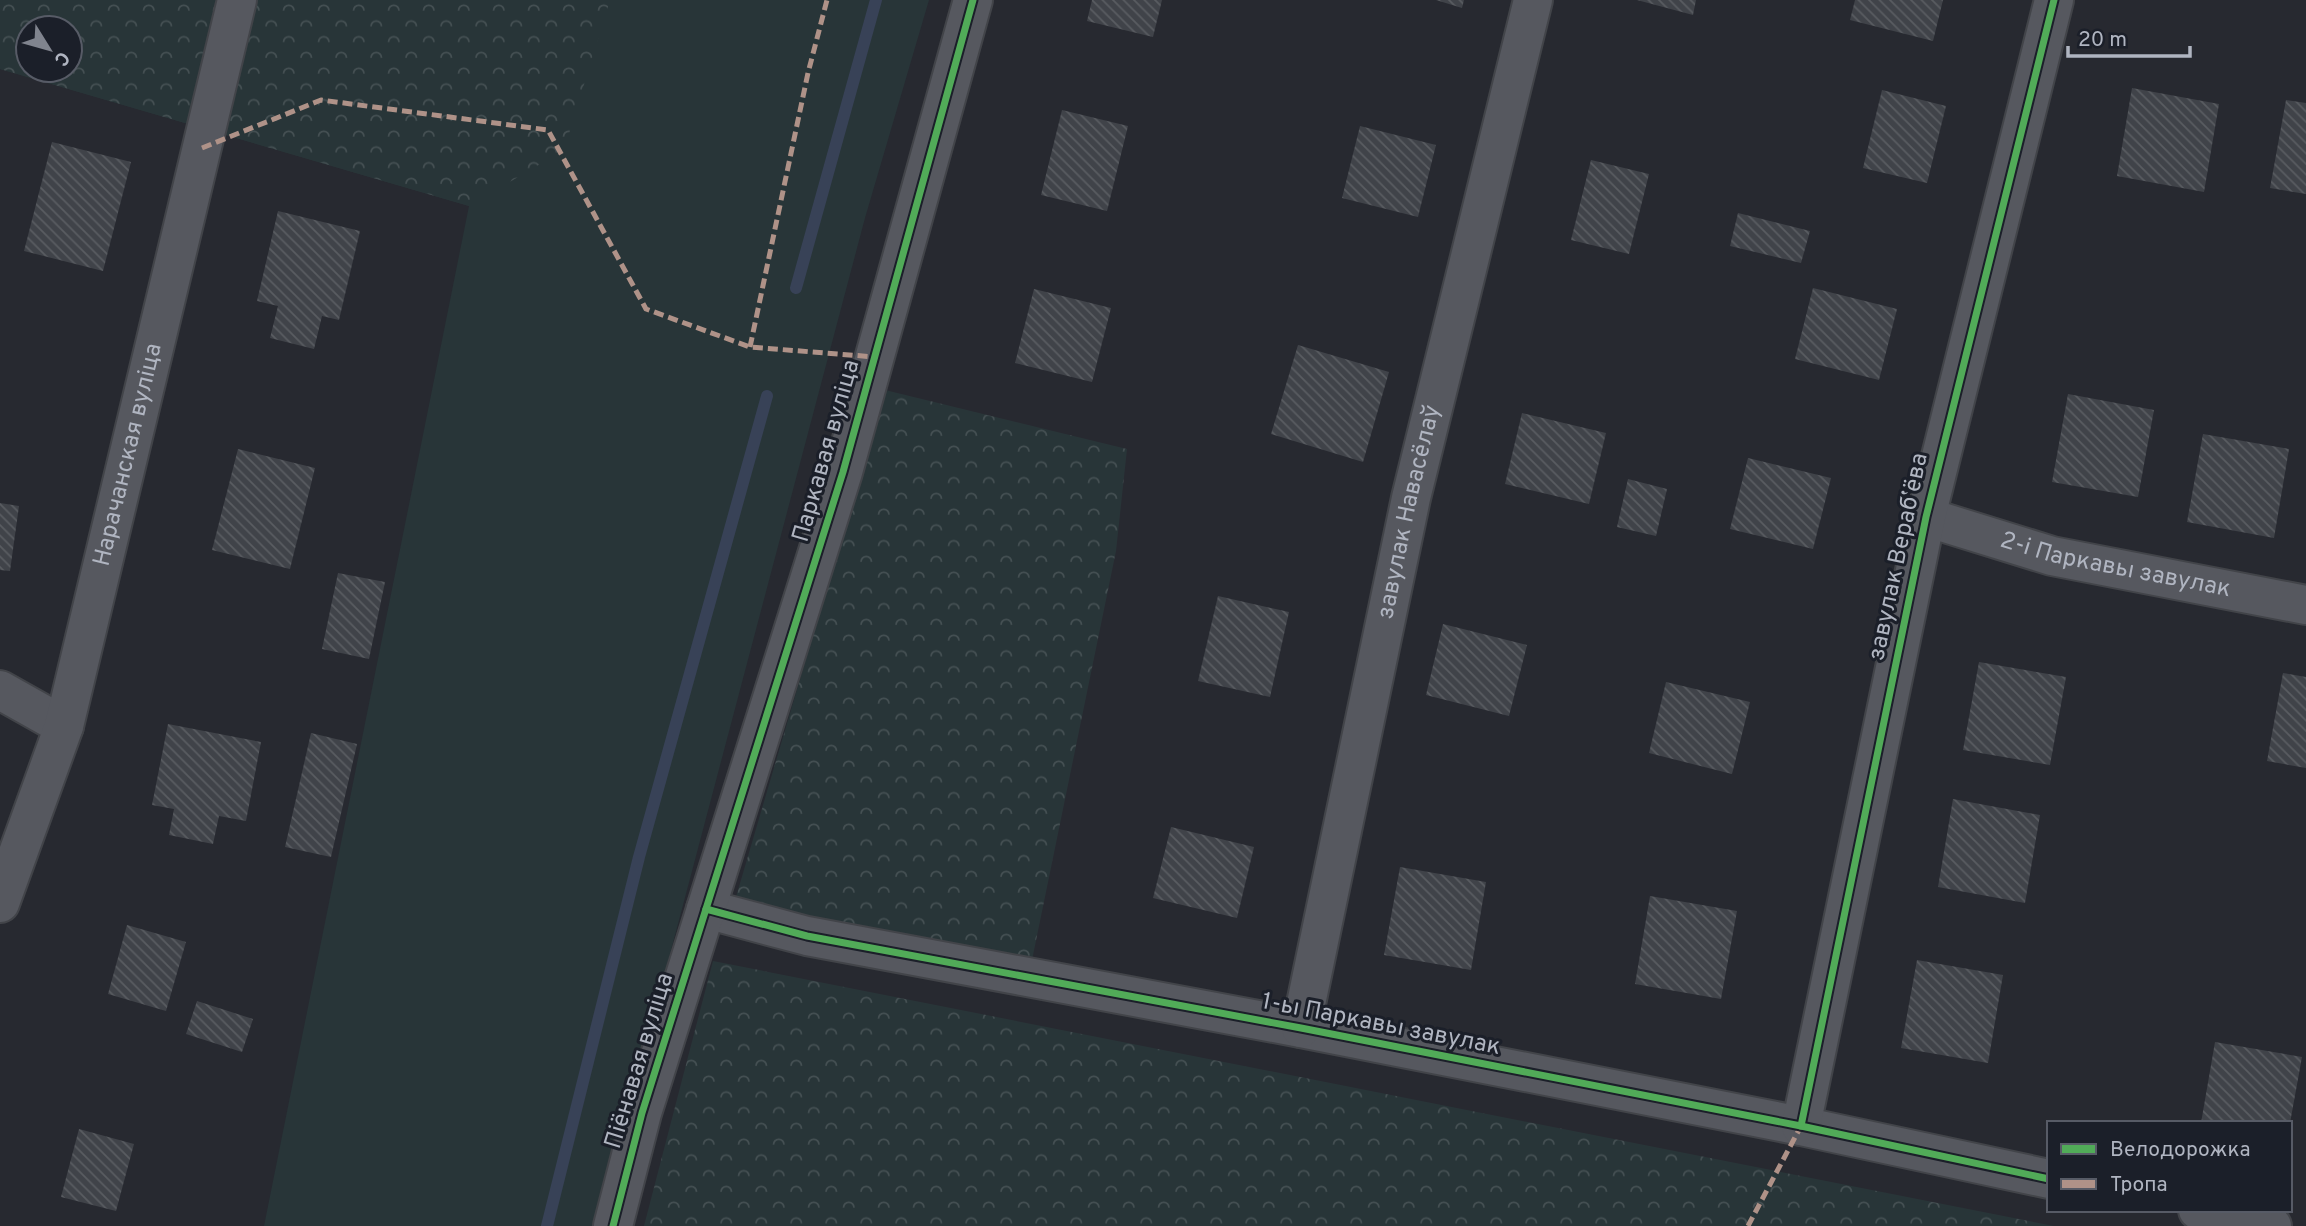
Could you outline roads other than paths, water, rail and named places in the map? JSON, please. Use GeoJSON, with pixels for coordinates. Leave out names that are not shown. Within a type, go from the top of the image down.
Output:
{"type":"FeatureCollection","features":[{"type":"Feature","properties":{"kind":"street","name":"Нарачанская вуліца"},"geometry":{"type":"LineString","coordinates":[[0,903],[64,726],[237,0]]}},
{"type":"Feature","properties":{"kind":"street","name":"Паркавая вуліца"},"geometry":{"type":"LineString","coordinates":[[706,909],[844,472],[973,0]]}},
{"type":"Feature","properties":{"kind":"street","name":"завулак Навасёлаў"},"geometry":{"type":"LineString","coordinates":[[1301,1028],[1411,498],[1533,0]]}},
{"type":"Feature","properties":{"kind":"street","name":"завулак Верабʼёва"},"geometry":{"type":"LineString","coordinates":[[1801,1126],[1926,517],[2054,0]]}},
{"type":"Feature","properties":{"kind":"street","name":"2-і Паркавы завулак"},"geometry":{"type":"LineString","coordinates":[[1926,517],[2052,556],[2306,605]]}},
{"type":"Feature","properties":{"kind":"street"},"geometry":{"type":"LineString","coordinates":[[0,690],[64,726]]}},
{"type":"Feature","properties":{"kind":"street","name":"1-ы Паркавы завулак"},"geometry":{"type":"LineString","coordinates":[[706,909],[807,936],[1301,1028],[1801,1126],[2047,1179]]}},
{"type":"Feature","properties":{"kind":"street","name":"Піёнавая вуліца"},"geometry":{"type":"LineString","coordinates":[[613,1226],[642,1113],[706,909]]}},
{"type":"Feature","properties":{"kind":"street"},"geometry":{"type":"LineString","coordinates":[[2207,1212],[2272,1226]]}},
{"type":"Feature","properties":{"kind":"waterway"},"geometry":{"type":"LineString","coordinates":[[796,288],[876,0]]}},
{"type":"Feature","properties":{"kind":"waterway"},"geometry":{"type":"LineString","coordinates":[[547,1226],[639,857],[767,396]]}}]}
